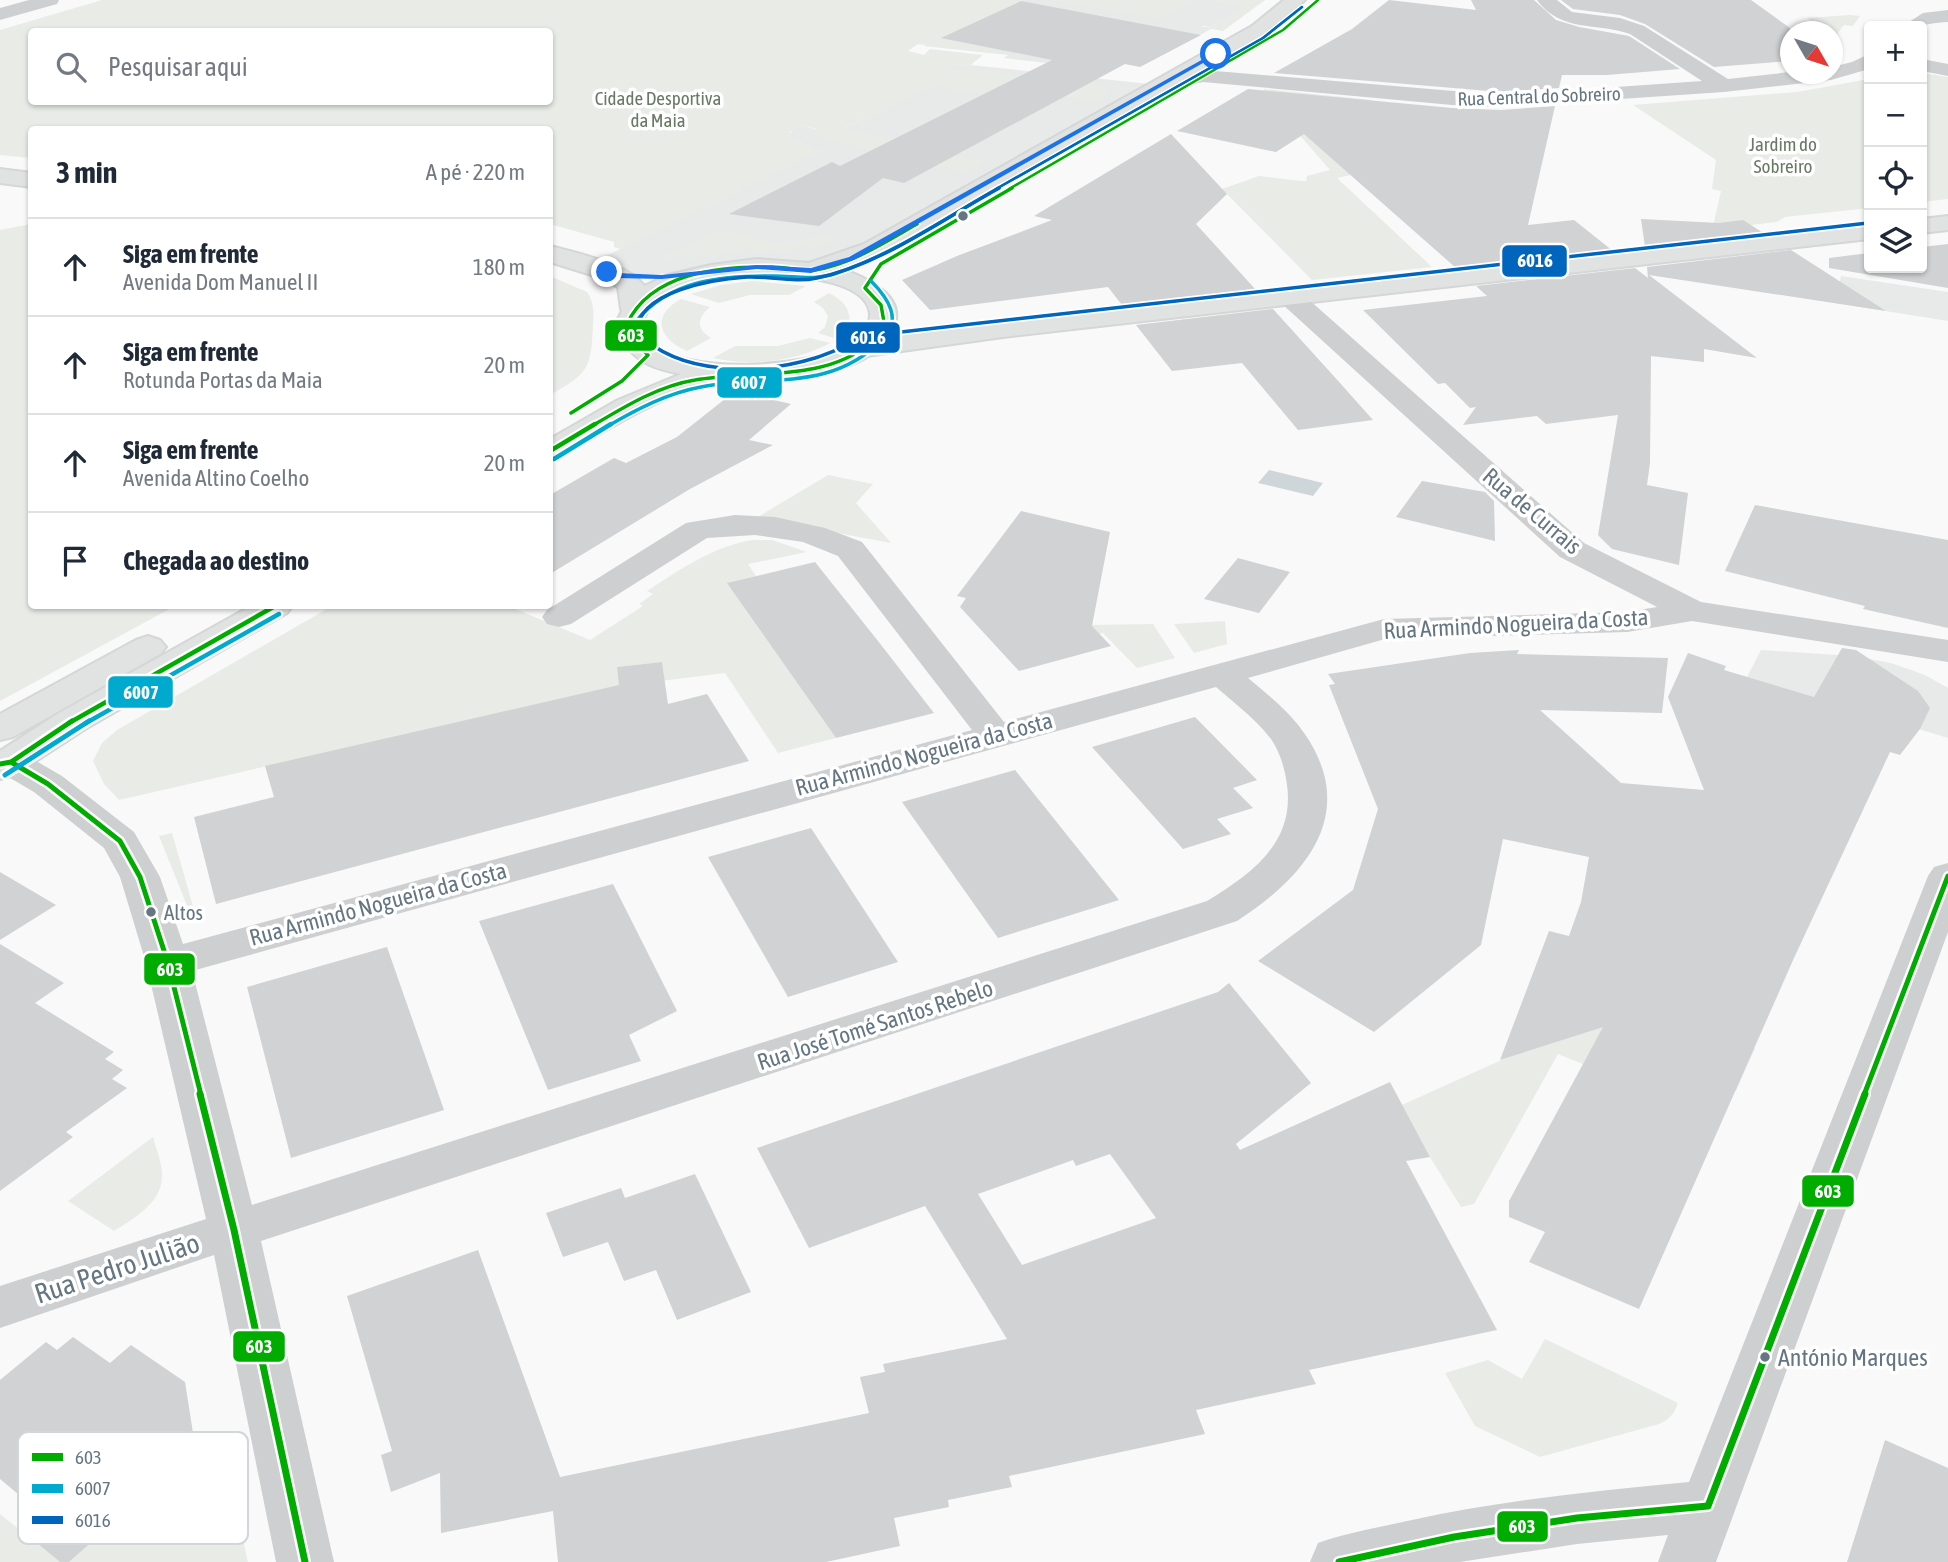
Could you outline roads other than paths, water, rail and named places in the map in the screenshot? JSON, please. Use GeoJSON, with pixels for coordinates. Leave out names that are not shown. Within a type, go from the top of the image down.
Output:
{"type":"FeatureCollection","features":[{"type":"Feature","properties":{"kind":"main road"},"geometry":{"type":"LineString","coordinates":[[811,270],[873,249],[1258,30],[1296,0]]}},
{"type":"Feature","properties":{"kind":"main road"},"geometry":{"type":"LineString","coordinates":[[865,288],[881,264],[888,259],[1283,30],[1318,0]]}},
{"type":"Feature","properties":{"kind":"main road"},"geometry":{"type":"LineString","coordinates":[[0,176],[28,180]]}},
{"type":"Feature","properties":{"kind":"main road"},"geometry":{"type":"LineString","coordinates":[[1927,225],[1948,223]]}},
{"type":"Feature","properties":{"kind":"main road"},"geometry":{"type":"LineString","coordinates":[[859,349],[970,333],[1864,233]]}},
{"type":"Feature","properties":{"kind":"main road"},"geometry":{"type":"LineString","coordinates":[[553,255],[616,275],[630,283],[634,290],[634,309]]}},
{"type":"Feature","properties":{"kind":"main road"},"geometry":{"type":"LineString","coordinates":[[616,275],[662,277],[757,267],[811,270],[842,277],[865,288],[884,310],[884,322],[877,335],[859,349],[832,362],[758,375],[719,374],[679,367],[648,355],[632,343],[626,329],[628,315],[639,301],[658,289],[703,274]]}},
{"type":"Feature","properties":{"kind":"main road"},"geometry":{"type":"LineString","coordinates":[[884,310],[918,323],[970,333]]}},
{"type":"Feature","properties":{"kind":"main road"},"geometry":{"type":"LineString","coordinates":[[553,423],[614,388],[635,372],[648,355]]}},
{"type":"Feature","properties":{"kind":"main road"},"geometry":{"type":"LineString","coordinates":[[553,449],[656,392],[692,379],[719,374]]}},
{"type":"Feature","properties":{"kind":"main road"},"geometry":{"type":"LineString","coordinates":[[3,756],[219,609]]}},
{"type":"Feature","properties":{"kind":"main road"},"geometry":{"type":"LineString","coordinates":[[3,756],[72,721],[270,609]]}},
{"type":"Feature","properties":{"kind":"street"},"geometry":{"type":"LineString","coordinates":[[0,14],[50,0]]}},
{"type":"Feature","properties":{"kind":"street"},"geometry":{"type":"LineString","coordinates":[[1546,0],[1566,17],[1620,24],[1637,30],[1724,86]]}},
{"type":"Feature","properties":{"kind":"street"},"geometry":{"type":"LineString","coordinates":[[1918,17],[1948,14]]}},
{"type":"Feature","properties":{"kind":"street","name":"Rua Central do Sobreiro"},"geometry":{"type":"LineString","coordinates":[[1843,70],[1864,65]]}},
{"type":"Feature","properties":{"kind":"street","name":"Rua Central do Sobreiro"},"geometry":{"type":"LineString","coordinates":[[1163,85],[1203,76],[1452,99],[1501,101],[1724,86],[1780,79]]}},
{"type":"Feature","properties":{"kind":"street","name":"Rua de Currais"},"geometry":{"type":"LineString","coordinates":[[1290,297],[1573,550],[1692,611],[1948,651]]}},
{"type":"Feature","properties":{"kind":"street"},"geometry":{"type":"LineString","coordinates":[[559,617],[697,530],[752,525],[824,538],[850,548],[994,734]]}},
{"type":"Feature","properties":{"kind":"street","name":"Rua Armindo Nogueira da Costa"},"geometry":{"type":"LineString","coordinates":[[167,963],[1384,629],[1628,622],[1692,611]]}},
{"type":"Feature","properties":{"kind":"street","name":"Rua José Tomé Santos Rebelo"},"geometry":{"type":"LineString","coordinates":[[234,1230],[1222,911],[1252,893],[1281,866],[1303,832],[1309,810],[1308,789],[1302,763],[1282,729],[1222,673]]}},
{"type":"Feature","properties":{"kind":"street"},"geometry":{"type":"LineString","coordinates":[[3,756],[48,784],[120,841],[140,877],[167,963],[234,1230],[305,1562]]}},
{"type":"Feature","properties":{"kind":"street"},"geometry":{"type":"LineString","coordinates":[[1687,1562],[1948,876]]}},
{"type":"Feature","properties":{"kind":"street","name":"Rua Pedro Julião"},"geometry":{"type":"LineString","coordinates":[[0,1307],[234,1230]]}},
{"type":"Feature","properties":{"kind":"street"},"geometry":{"type":"LineString","coordinates":[[1339,1562],[1454,1537],[1577,1518],[1708,1506]]}},
{"type":"Feature","properties":{"kind":"place","name":"Altos"},"geometry":{"type":"Point","coordinates":[151,912]}},
{"type":"Feature","properties":{"kind":"place","name":"António Marques"},"geometry":{"type":"Point","coordinates":[1765,1357]}},
{"type":"Feature","properties":{"kind":"park label","name":"Cidade Desportiva da Maia"},"geometry":{"type":"Point","coordinates":[658,109]}},
{"type":"Feature","properties":{"kind":"park label","name":"Jardim do Sobreiro"},"geometry":{"type":"Point","coordinates":[1783,155]}}]}
